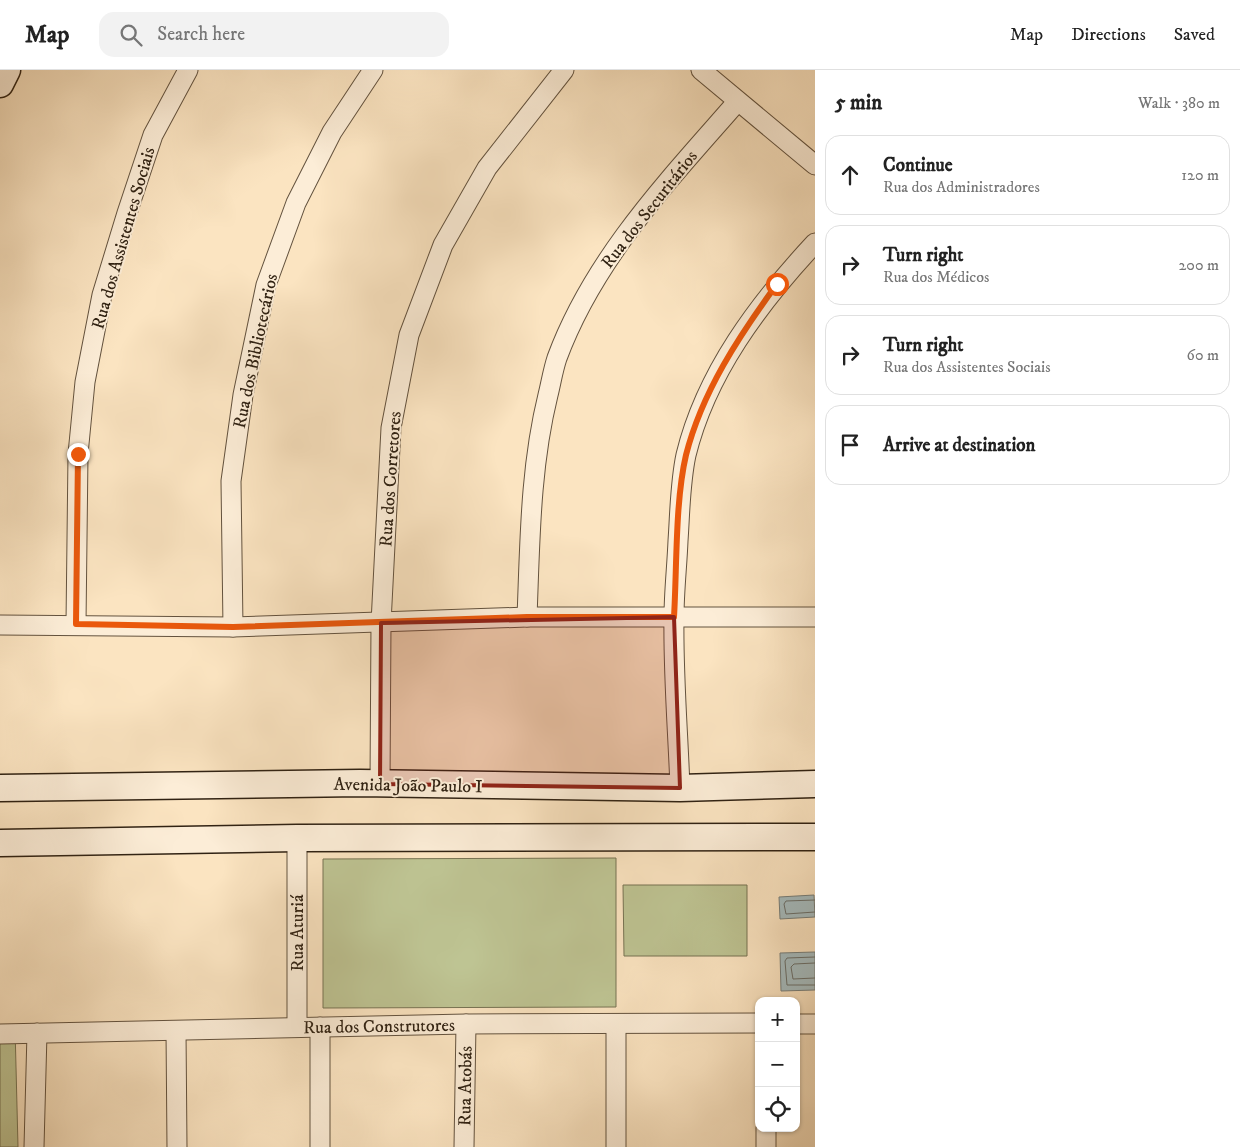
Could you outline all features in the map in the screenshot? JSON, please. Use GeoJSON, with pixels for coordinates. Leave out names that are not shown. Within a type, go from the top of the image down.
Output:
{"type":"FeatureCollection","features":[{"type":"Feature","properties":{"kind":"main road"},"geometry":{"type":"LineString","coordinates":[[0,84],[7,70]]}},
{"type":"Feature","properties":{"kind":"main road","name":"Avenida João Paulo I"},"geometry":{"type":"LineString","coordinates":[[0,788],[380,784],[680,788],[815,784]]}},
{"type":"Feature","properties":{"kind":"main road"},"geometry":{"type":"LineString","coordinates":[[0,843],[297,838],[815,837]]}},
{"type":"Feature","properties":{"kind":"street","name":"Rua dos Assistentes Sociais"},"geometry":{"type":"LineString","coordinates":[[76,624],[78,454],[85,382],[90,353],[102,295],[153,135],[188,70]]}},
{"type":"Feature","properties":{"kind":"street","name":"Rua dos Bibliotecários"},"geometry":{"type":"LineString","coordinates":[[233,627],[231,481],[243,396],[266,285],[296,203],[332,132],[373,70]]}},
{"type":"Feature","properties":{"kind":"street","name":"Rua dos Corretores"},"geometry":{"type":"LineString","coordinates":[[380,784],[381,623],[390,428],[409,335],[443,245],[487,168],[564,70]]}},
{"type":"Feature","properties":{"kind":"street"},"geometry":{"type":"LineString","coordinates":[[700,70],[815,164]]}},
{"type":"Feature","properties":{"kind":"street","name":"Rua dos Securitários"},"geometry":{"type":"LineString","coordinates":[[527,617],[532,481],[540,427],[556,359],[581,303],[614,248],[737,102]]}},
{"type":"Feature","properties":{"kind":"street"},"geometry":{"type":"LineString","coordinates":[[680,788],[674,617],[682,481],[694,430],[716,379],[743,332],[777,284],[815,243]]}},
{"type":"Feature","properties":{"kind":"street"},"geometry":{"type":"LineString","coordinates":[[0,625],[76,624],[233,627],[527,617],[815,617]]}},
{"type":"Feature","properties":{"kind":"street","name":"Rua Aturiá"},"geometry":{"type":"LineString","coordinates":[[297,838],[297,1027]]}},
{"type":"Feature","properties":{"kind":"street","name":"Rua dos Construtores"},"geometry":{"type":"LineString","coordinates":[[0,1034],[466,1024],[755,1023]]}},
{"type":"Feature","properties":{"kind":"street","name":"Rua Atobás"},"geometry":{"type":"LineString","coordinates":[[464,1147],[466,1024]]}},
{"type":"Feature","properties":{"kind":"street"},"geometry":{"type":"LineString","coordinates":[[616,1024],[616,1147]]}},
{"type":"Feature","properties":{"kind":"street"},"geometry":{"type":"LineString","coordinates":[[800,1024],[815,1024]]}},
{"type":"Feature","properties":{"kind":"street"},"geometry":{"type":"LineString","coordinates":[[320,1027],[320,1147]]}},
{"type":"Feature","properties":{"kind":"street"},"geometry":{"type":"LineString","coordinates":[[176,1031],[176,1147]]}},
{"type":"Feature","properties":{"kind":"street"},"geometry":{"type":"LineString","coordinates":[[34,1147],[37,1033]]}},
{"type":"Feature","properties":{"kind":"street"},"geometry":{"type":"LineString","coordinates":[[766,1132],[766,1147]]}},
{"type":"Feature","properties":{"kind":"highlighted area"},"geometry":{"type":"Polygon","coordinates":[[[674,617],[680,788],[380,784],[381,623],[674,617]]]}},
{"type":"Feature","properties":{"kind":"green space"},"geometry":{"type":"Polygon","coordinates":[[[616,858],[616,1007],[323,1008],[323,859],[616,858]]]}},
{"type":"Feature","properties":{"kind":"green space"},"geometry":{"type":"Polygon","coordinates":[[[623,885],[747,885],[747,956],[624,956],[623,885]]]}},
{"type":"Feature","properties":{"kind":"green space"},"geometry":{"type":"Polygon","coordinates":[[[15,1027],[18,1147],[0,1147],[0,1028],[15,1027]]]}},
{"type":"Feature","properties":{"kind":"water"},"geometry":{"type":"Polygon","coordinates":[[[814,895],[815,917],[780,919],[779,897],[814,895]]]}},
{"type":"Feature","properties":{"kind":"water"},"geometry":{"type":"Polygon","coordinates":[[[815,952],[815,990],[781,991],[780,953],[815,952]]]}},
{"type":"Feature","properties":{"kind":"route"},"geometry":{"type":"LineString","coordinates":[[78,454],[76,624],[233,627],[527,617],[674,617],[682,481],[686,455],[694,430],[716,379],[743,332],[777,284]]}}]}
